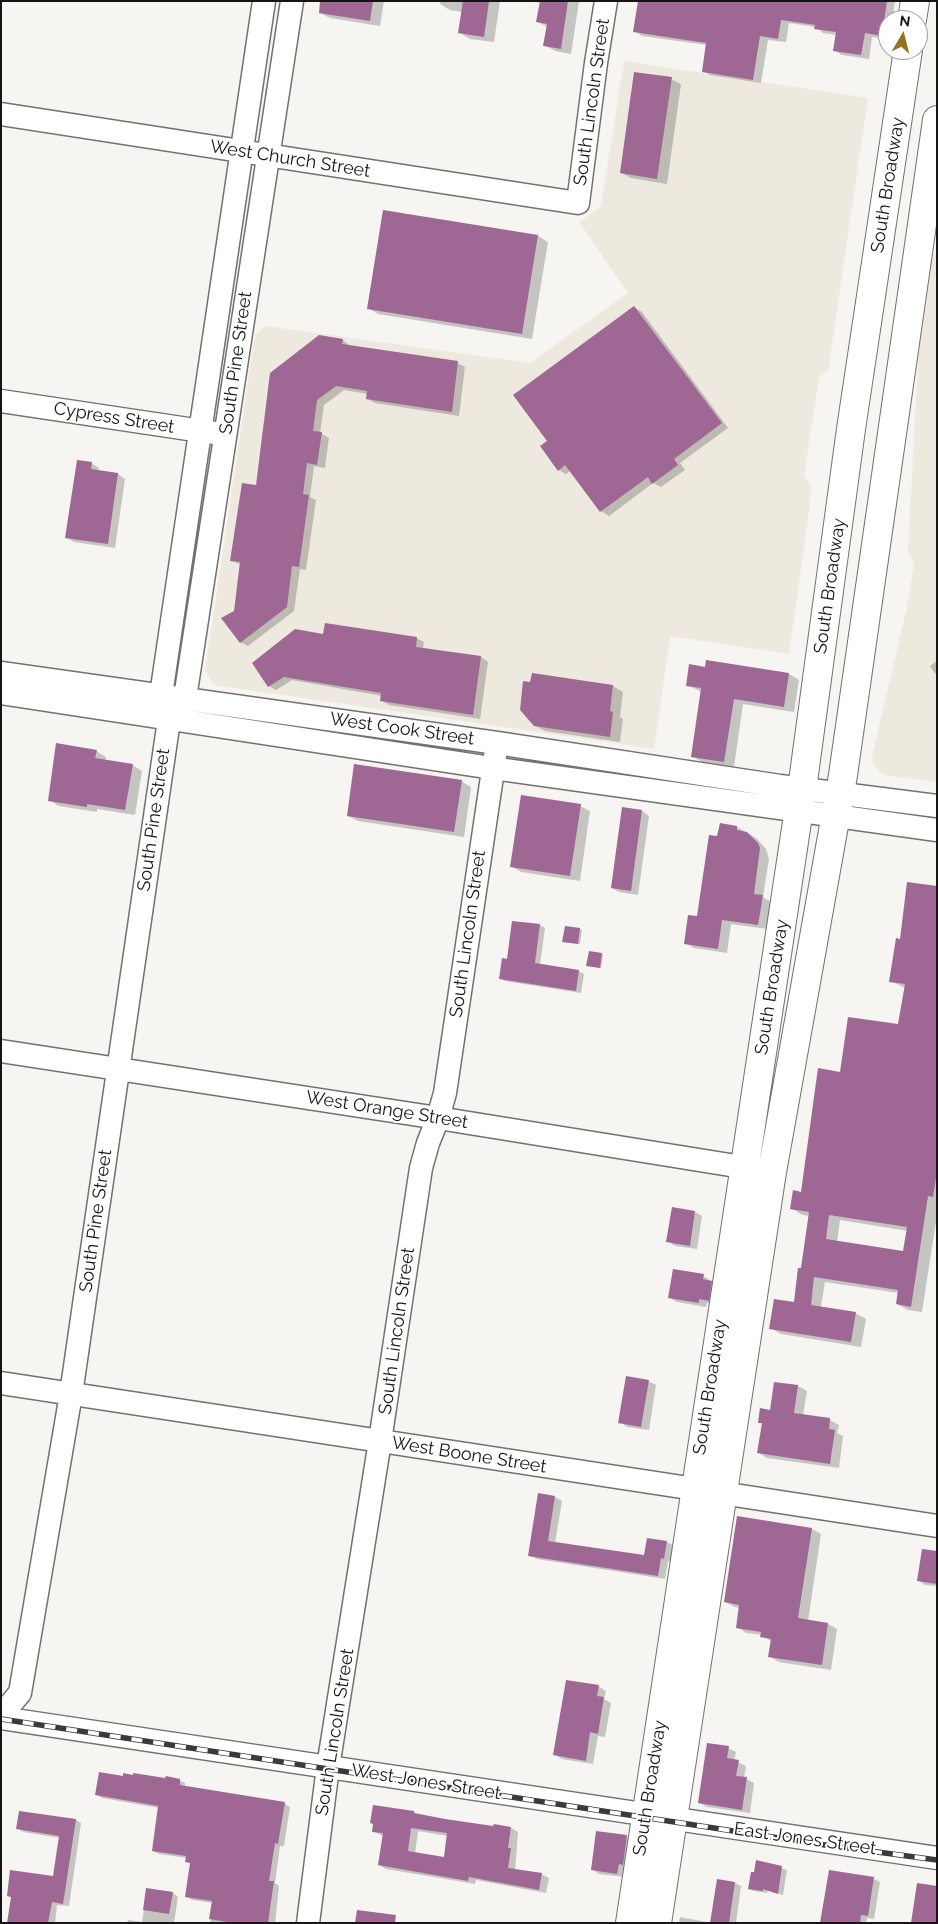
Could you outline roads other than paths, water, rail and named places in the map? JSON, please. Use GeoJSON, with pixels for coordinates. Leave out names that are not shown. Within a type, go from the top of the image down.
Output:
{"type":"FeatureCollection","features":[{"type":"Feature","properties":{"kind":"main road","name":"South Broadway"},"geometry":{"type":"LineString","coordinates":[[630,1923],[694,1489],[800,800],[851,429],[906,60]]}},
{"type":"Feature","properties":{"kind":"main road","name":"South Broadway"},"geometry":{"type":"LineString","coordinates":[[657,1923],[772,1172],[837,805],[937,120]]}},
{"type":"Feature","properties":{"kind":"street","name":"South Pine Street"},"geometry":{"type":"LineString","coordinates":[[1,1717],[20,1693],[71,1394],[169,720],[161,695],[264,1]]}},
{"type":"Feature","properties":{"kind":"street","name":"South Pine Street"},"geometry":{"type":"LineString","coordinates":[[169,720],[185,698],[292,1]]}},
{"type":"Feature","properties":{"kind":"street","name":"South Lincoln Street"},"geometry":{"type":"LineString","coordinates":[[578,203],[606,1]]}},
{"type":"Feature","properties":{"kind":"street","name":"West Church Street"},"geometry":{"type":"LineString","coordinates":[[1,114],[578,203]]}},
{"type":"Feature","properties":{"kind":"street","name":"Cypress Street"},"geometry":{"type":"LineString","coordinates":[[1,401],[226,435]]}},
{"type":"Feature","properties":{"kind":"street","name":"West Cook Street"},"geometry":{"type":"LineString","coordinates":[[1,673],[497,743],[800,800]]}},
{"type":"Feature","properties":{"kind":"street","name":"West Cook Street"},"geometry":{"type":"LineString","coordinates":[[1,693],[492,768],[800,800]]}},
{"type":"Feature","properties":{"kind":"street","name":"South Lincoln Street"},"geometry":{"type":"LineString","coordinates":[[308,1923],[328,1767],[421,1168],[445,1093],[497,743]]}},
{"type":"Feature","properties":{"kind":"street"},"geometry":{"type":"LineString","coordinates":[[800,800],[837,805],[937,830]]}},
{"type":"Feature","properties":{"kind":"street"},"geometry":{"type":"LineString","coordinates":[[837,805],[937,806]]}},
{"type":"Feature","properties":{"kind":"street","name":"West Orange Street"},"geometry":{"type":"LineString","coordinates":[[1,1051],[438,1118],[772,1172]]}},
{"type":"Feature","properties":{"kind":"street","name":"West Boone Street"},"geometry":{"type":"LineString","coordinates":[[1,1383],[937,1526]]}},
{"type":"Feature","properties":{"kind":"street","name":"West Jones Street"},"geometry":{"type":"LineString","coordinates":[[1,1717],[673,1819]]}},
{"type":"Feature","properties":{"kind":"street","name":"East Jones Street"},"geometry":{"type":"LineString","coordinates":[[673,1819],[937,1858]]}},
{"type":"Feature","properties":{"kind":"railway"},"geometry":{"type":"LineString","coordinates":[[1,1719],[825,1845],[937,1860]]}}]}
